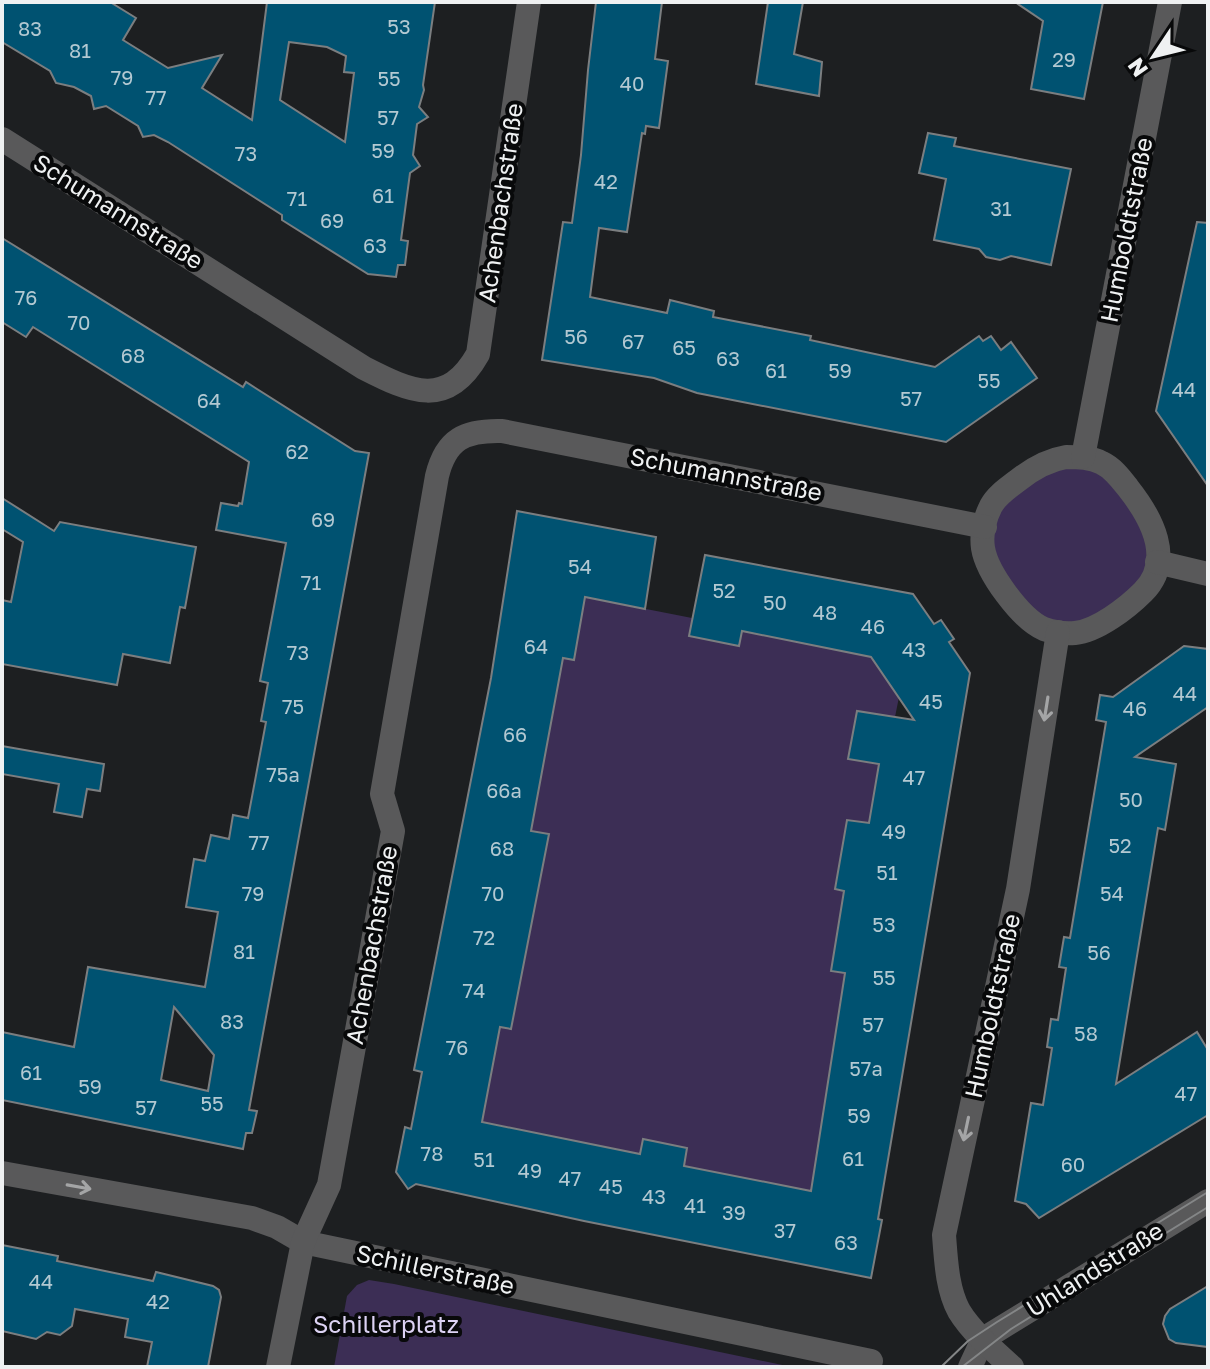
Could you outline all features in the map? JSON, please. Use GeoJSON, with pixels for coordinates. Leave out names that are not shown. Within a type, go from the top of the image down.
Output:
{"type":"FeatureCollection","features":[{"type":"Feature","properties":{"kind":"street","name":"Achenbachstraße"},"geometry":{"type":"LineString","coordinates":[[445,389],[464,375],[478,354],[480,345],[529,2]]}},
{"type":"Feature","properties":{"kind":"street","name":"Humboldtstraße"},"geometry":{"type":"LineString","coordinates":[[1083,457],[1170,2]]}},
{"type":"Feature","properties":{"kind":"street","name":"Schumannstraße"},"geometry":{"type":"LineString","coordinates":[[2,139],[364,368],[413,390],[445,389]]}},
{"type":"Feature","properties":{"kind":"street","name":"Schumannstraße"},"geometry":{"type":"LineString","coordinates":[[467,434],[502,431],[985,527]]}},
{"type":"Feature","properties":{"kind":"street","name":"Achenbachstraße"},"geometry":{"type":"LineString","coordinates":[[278,1367],[303,1242],[329,1185],[393,831],[382,794],[437,476],[442,457],[449,446],[467,434]]}},
{"type":"Feature","properties":{"kind":"street"},"geometry":{"type":"LineString","coordinates":[[1083,457],[1100,461],[1111,468],[1137,499],[1157,535],[1157,562],[1144,591],[1119,611],[1084,631],[1058,632],[1043,629],[1031,620],[1019,610],[1005,590],[985,556],[985,527],[993,503],[1024,476],[1055,459],[1083,457]]}},
{"type":"Feature","properties":{"kind":"street"},"geometry":{"type":"LineString","coordinates":[[1157,562],[1208,574]]}},
{"type":"Feature","properties":{"kind":"street","name":"Humboldtstraße"},"geometry":{"type":"LineString","coordinates":[[983,1339],[959,1310],[946,1269],[944,1235],[1018,889],[1058,632]]}},
{"type":"Feature","properties":{"kind":"street","name":"Schillerstraße"},"geometry":{"type":"LineString","coordinates":[[2,1173],[252,1218],[277,1227],[303,1242],[871,1361]]}},
{"type":"Feature","properties":{"kind":"street","name":"Uhlandstraße"},"geometry":{"type":"LineString","coordinates":[[983,1339],[1208,1201]]}},
{"type":"Feature","properties":{"kind":"street"},"geometry":{"type":"LineString","coordinates":[[970,1367],[983,1339],[1012,1367]]}},
{"type":"Feature","properties":{"kind":"green space"},"geometry":{"type":"Polygon","coordinates":[[[1051,462],[1111,471],[1156,542],[1144,588],[1093,624],[1044,627],[986,556],[988,517],[1051,462]]]}},
{"type":"Feature","properties":{"kind":"green space"},"geometry":{"type":"Polygon","coordinates":[[[585,597],[692,618],[689,636],[739,646],[742,631],[842,651],[871,647],[879,669],[894,691],[900,692],[895,717],[857,712],[848,759],[879,764],[870,823],[847,820],[835,889],[844,891],[831,971],[845,973],[812,1191],[684,1166],[687,1148],[643,1139],[640,1154],[464,1119],[489,1085],[500,1027],[511,1028],[549,835],[531,831],[563,658],[574,660],[585,597]]]}},
{"type":"Feature","properties":{"kind":"green space","name":"Schillerplatz"},"geometry":{"type":"Polygon","coordinates":[[[369,1280],[792,1367],[334,1367],[347,1296],[357,1285],[369,1280]]]}},
{"type":"Feature","properties":{"kind":"building"},"geometry":{"type":"Polygon","coordinates":[[[2,2],[110,2],[136,18],[123,40],[168,68],[222,55],[202,88],[252,120],[267,2],[435,2],[419,107],[428,117],[417,124],[413,155],[420,166],[410,173],[401,240],[408,241],[405,265],[398,265],[396,277],[368,274],[168,142],[154,135],[143,137],[138,126],[106,106],[94,109],[91,96],[74,87],[56,83],[50,71],[2,42],[2,2]],[[289,42],[280,100],[345,142],[354,73],[344,72],[346,56],[327,47],[289,42]]]}},
{"type":"Feature","properties":{"kind":"building"},"geometry":{"type":"Polygon","coordinates":[[[596,2],[662,2],[655,59],[668,61],[659,128],[646,126],[645,134],[642,133],[627,232],[599,228],[590,297],[667,313],[670,300],[714,311],[713,317],[811,336],[810,340],[935,367],[979,336],[983,341],[991,336],[1001,350],[1011,342],[1037,378],[946,442],[697,393],[654,378],[542,360],[563,222],[572,223],[596,2]]]}},
{"type":"Feature","properties":{"kind":"building"},"geometry":{"type":"Polygon","coordinates":[[[768,2],[803,2],[794,54],[822,62],[819,96],[756,84],[768,2]]]}},
{"type":"Feature","properties":{"kind":"building"},"geometry":{"type":"Polygon","coordinates":[[[1015,2],[1103,2],[1084,99],[1031,89],[1043,21],[1015,2]]]}},
{"type":"Feature","properties":{"kind":"building"},"geometry":{"type":"Polygon","coordinates":[[[928,133],[956,138],[954,146],[1071,169],[1051,265],[1011,256],[1000,260],[986,257],[979,249],[934,240],[946,179],[919,173],[928,133]]]}},
{"type":"Feature","properties":{"kind":"building"},"geometry":{"type":"Polygon","coordinates":[[[1197,222],[1208,223],[1208,486],[1156,411],[1197,222]]]}},
{"type":"Feature","properties":{"kind":"building"},"geometry":{"type":"Polygon","coordinates":[[[2,238],[243,387],[246,382],[355,451],[369,453],[249,1110],[257,1111],[252,1133],[246,1133],[243,1149],[2,1100],[2,1032],[74,1047],[88,967],[205,987],[218,912],[186,907],[194,859],[205,861],[211,835],[229,839],[233,815],[248,818],[266,722],[261,721],[268,683],[260,681],[286,543],[216,530],[221,503],[242,504],[249,462],[33,327],[26,337],[2,322],[2,238]],[[174,1007],[161,1080],[208,1091],[214,1055],[174,1007]]]}},
{"type":"Feature","properties":{"kind":"building"},"geometry":{"type":"Polygon","coordinates":[[[2,498],[54,531],[60,522],[196,547],[185,608],[180,607],[170,663],[123,654],[117,685],[2,664],[2,600],[11,602],[23,542],[2,529],[2,498]]]}},
{"type":"Feature","properties":{"kind":"building"},"geometry":{"type":"Polygon","coordinates":[[[517,511],[656,537],[645,609],[585,597],[574,660],[563,658],[531,831],[549,834],[511,1029],[500,1027],[482,1122],[640,1154],[643,1139],[687,1148],[684,1166],[811,1191],[845,973],[831,971],[844,891],[835,889],[847,820],[869,823],[879,764],[848,759],[857,711],[914,720],[871,657],[742,631],[739,646],[689,636],[705,555],[913,594],[934,624],[941,620],[954,639],[949,642],[970,673],[878,1219],[882,1220],[871,1278],[416,1184],[408,1189],[396,1172],[405,1127],[411,1129],[422,1072],[414,1070],[491,678],[517,511]]]}},
{"type":"Feature","properties":{"kind":"building"},"geometry":{"type":"Polygon","coordinates":[[[1184,646],[1208,649],[1208,707],[1135,757],[1176,764],[1165,830],[1158,828],[1116,1084],[1197,1032],[1208,1050],[1208,1115],[1039,1218],[1026,1204],[1015,1201],[1031,1103],[1043,1105],[1052,1048],[1047,1047],[1051,1019],[1058,1020],[1066,968],[1059,967],[1064,937],[1070,938],[1106,722],[1096,720],[1100,695],[1113,697],[1184,646]]]}},
{"type":"Feature","properties":{"kind":"building"},"geometry":{"type":"Polygon","coordinates":[[[2,746],[104,764],[100,791],[87,789],[82,817],[54,812],[59,784],[2,774],[2,746]]]}},
{"type":"Feature","properties":{"kind":"building"},"geometry":{"type":"Polygon","coordinates":[[[2,1245],[58,1256],[57,1261],[153,1281],[156,1272],[213,1286],[219,1290],[221,1297],[208,1367],[147,1367],[152,1342],[125,1337],[128,1319],[75,1309],[72,1326],[60,1335],[47,1332],[36,1339],[2,1331],[2,1245]]]}},
{"type":"Feature","properties":{"kind":"building"},"geometry":{"type":"Polygon","coordinates":[[[1208,1286],[1208,1347],[1176,1343],[1169,1339],[1163,1324],[1170,1309],[1208,1286]]]}},
{"type":"Feature","properties":{"kind":"tram line"},"geometry":{"type":"LineString","coordinates":[[941,1367],[968,1341],[1208,1192]]}},
{"type":"Feature","properties":{"kind":"tram line"},"geometry":{"type":"LineString","coordinates":[[962,1367],[1011,1329],[1208,1207]]}}]}
